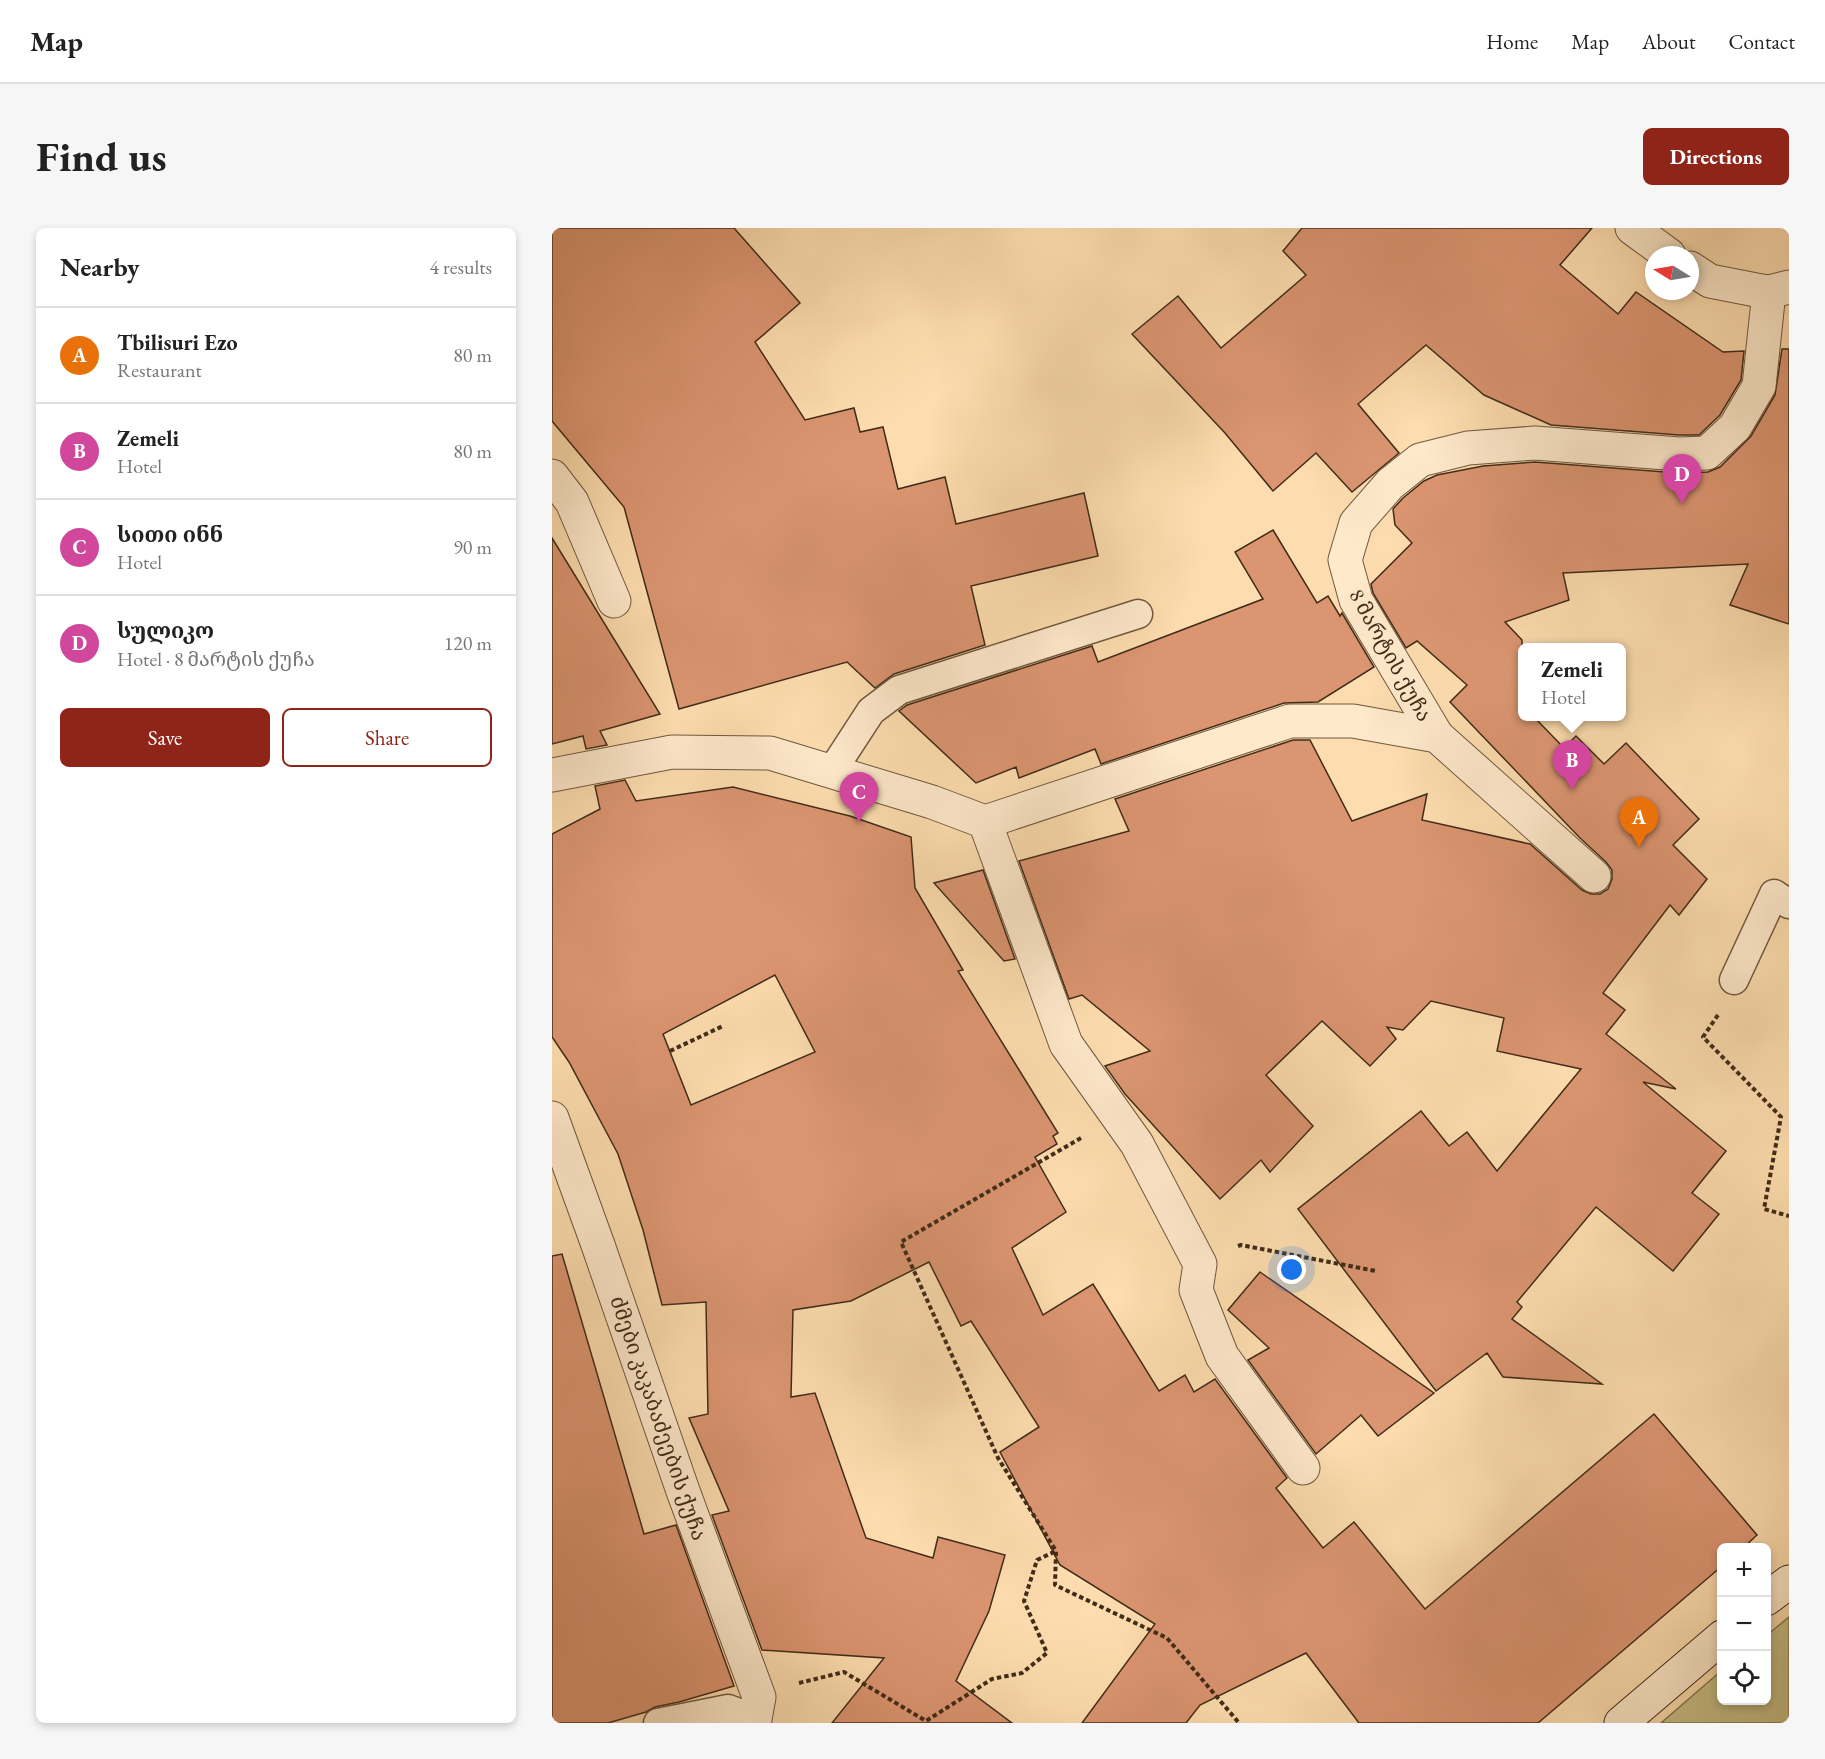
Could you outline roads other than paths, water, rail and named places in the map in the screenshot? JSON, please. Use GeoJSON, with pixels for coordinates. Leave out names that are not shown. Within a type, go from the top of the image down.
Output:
{"type":"FeatureCollection","features":[{"type":"Feature","properties":{"kind":"street"},"geometry":{"type":"LineString","coordinates":[[1632,228],[1657,246]]}},
{"type":"Feature","properties":{"kind":"street"},"geometry":{"type":"LineString","coordinates":[[1699,274],[1710,281],[1779,289]]}},
{"type":"Feature","properties":{"kind":"street","name":"8 მარტის ქუჩა"},"geometry":{"type":"LineString","coordinates":[[1437,736],[1356,600],[1345,560],[1356,523],[1390,484],[1420,460],[1468,448],[1535,444],[1679,454],[1707,453],[1735,428],[1759,386],[1779,289]]}},
{"type":"Feature","properties":{"kind":"street"},"geometry":{"type":"LineString","coordinates":[[552,476],[572,502],[614,601]]}},
{"type":"Feature","properties":{"kind":"street"},"geometry":{"type":"LineString","coordinates":[[552,776],[672,752],[770,753],[932,802],[984,822],[1290,721],[1353,721],[1437,736],[1594,876]]}},
{"type":"Feature","properties":{"kind":"street"},"geometry":{"type":"LineString","coordinates":[[984,822],[1066,1044],[1137,1144],[1200,1264],[1196,1290],[1222,1356],[1303,1468]]}},
{"type":"Feature","properties":{"kind":"street","name":"ძმები კაკაბაძეების ქუჩა"},"geometry":{"type":"LineString","coordinates":[[552,1118],[687,1502],[759,1697],[755,1719]]}},
{"type":"Feature","properties":{"kind":"street"},"geometry":{"type":"LineString","coordinates":[[1770,1597],[1789,1582]]}},
{"type":"Feature","properties":{"kind":"street"},"geometry":{"type":"LineString","coordinates":[[1621,1723],[1717,1641]]}},
{"type":"Feature","properties":{"kind":"lane"},"geometry":{"type":"LineString","coordinates":[[832,771],[871,711],[899,690],[1138,614]]}},
{"type":"Feature","properties":{"kind":"lane"},"geometry":{"type":"LineString","coordinates":[[1734,980],[1774,894],[1789,904]]}},
{"type":"Feature","properties":{"kind":"lane"},"geometry":{"type":"LineString","coordinates":[[658,1723],[728,1709],[755,1719]]}},
{"type":"Feature","properties":{"kind":"place","name":"სულიკო"},"geometry":{"type":"Point","coordinates":[1682,504]}},
{"type":"Feature","properties":{"kind":"place","name":"Zemeli"},"geometry":{"type":"Point","coordinates":[1572,790]}},
{"type":"Feature","properties":{"kind":"place","name":"სითი ინნ"},"geometry":{"type":"Point","coordinates":[859,822]}},
{"type":"Feature","properties":{"kind":"place","name":"Tbilisuri Ezo"},"geometry":{"type":"Point","coordinates":[1639,847]}}]}
